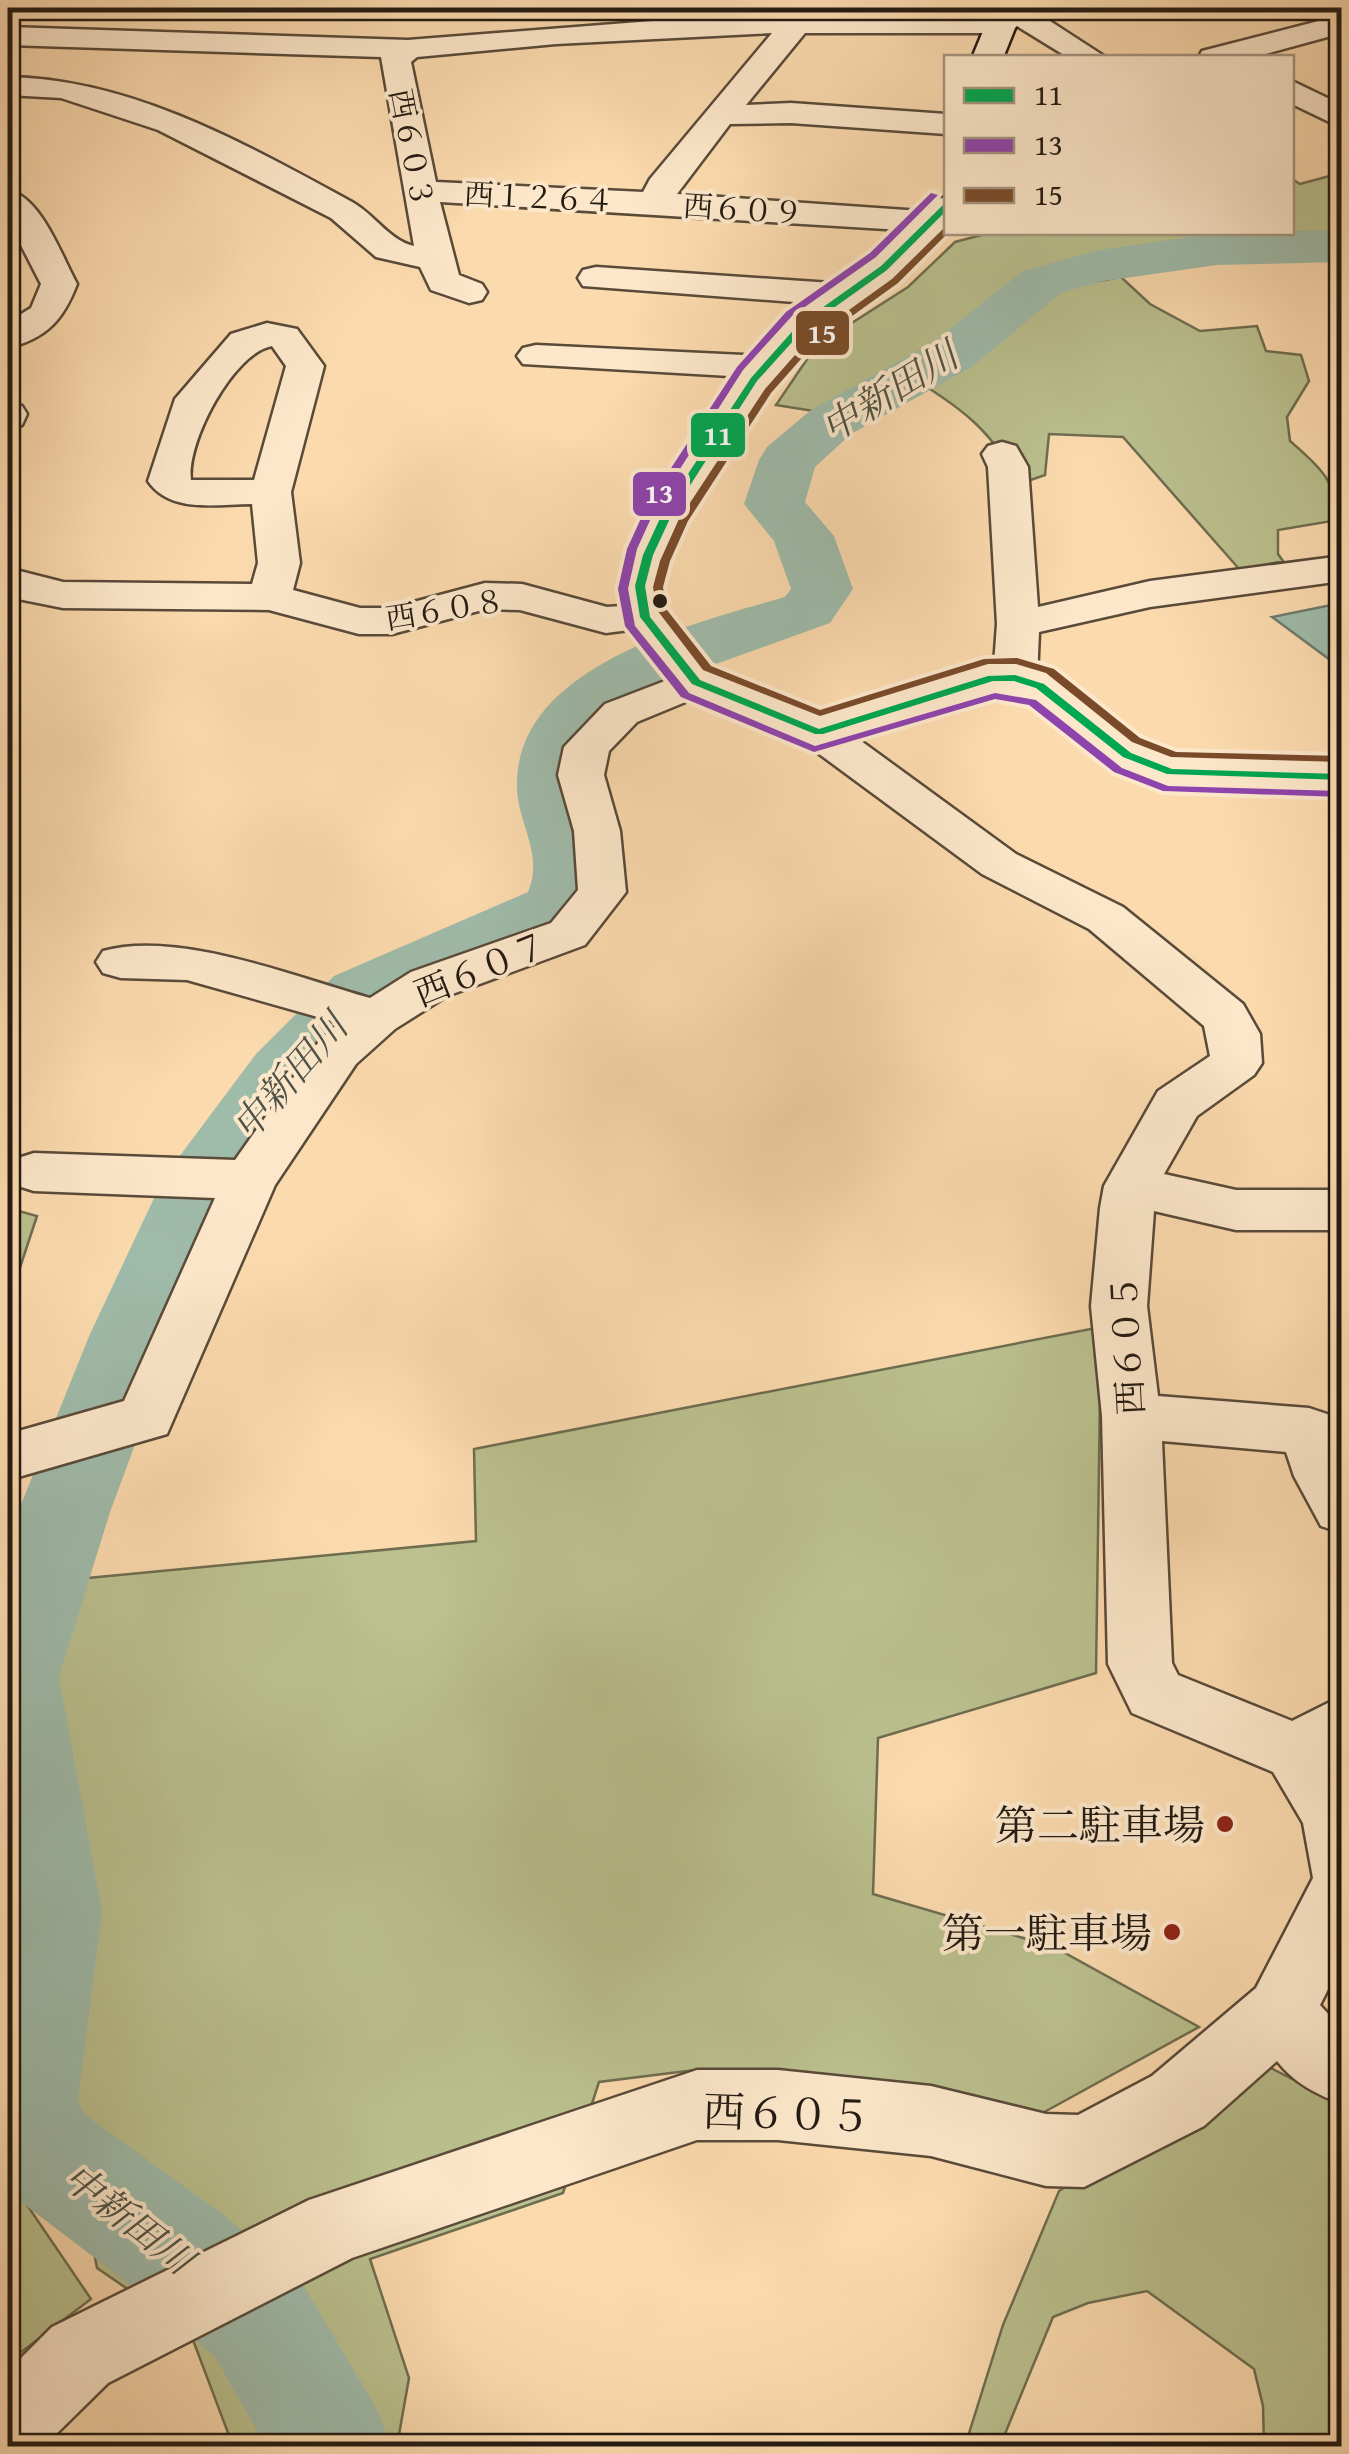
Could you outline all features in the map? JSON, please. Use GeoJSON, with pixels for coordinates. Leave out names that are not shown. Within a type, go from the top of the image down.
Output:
{"type":"FeatureCollection","features":[{"type":"Feature","properties":{"kind":"street","name":"西６０３"},"geometry":{"type":"LineString","coordinates":[[8,86],[60,88],[132,111],[236,155],[354,216],[390,252],[403,258],[434,257],[395,59],[408,50],[517,36],[1010,15]]}},
{"type":"Feature","properties":{"kind":"street"},"geometry":{"type":"LineString","coordinates":[[990,55],[1010,15],[1025,18],[1087,55]]}},
{"type":"Feature","properties":{"kind":"street"},"geometry":{"type":"LineString","coordinates":[[1279,16],[1310,32]]}},
{"type":"Feature","properties":{"kind":"street"},"geometry":{"type":"LineString","coordinates":[[1227,55],[1342,24]]}},
{"type":"Feature","properties":{"kind":"street","name":"西６０９"},"geometry":{"type":"LineString","coordinates":[[795,25],[662,186],[657,203],[941,215]]}},
{"type":"Feature","properties":{"kind":"street"},"geometry":{"type":"LineString","coordinates":[[8,36],[408,50]]}},
{"type":"Feature","properties":{"kind":"street"},"geometry":{"type":"LineString","coordinates":[[1294,92],[1342,118]]}},
{"type":"Feature","properties":{"kind":"street"},"geometry":{"type":"LineString","coordinates":[[721,115],[792,113],[944,124]]}},
{"type":"Feature","properties":{"kind":"street","name":"西１２６４"},"geometry":{"type":"LineString","coordinates":[[420,190],[657,203]]}},
{"type":"Feature","properties":{"kind":"street"},"geometry":{"type":"LineString","coordinates":[[8,200],[22,217],[59,284],[48,314],[8,338]]}},
{"type":"Feature","properties":{"kind":"street"},"geometry":{"type":"LineString","coordinates":[[941,215],[884,268],[802,327],[765,367],[711,440],[668,512],[648,555],[640,586],[673,654],[819,732],[992,678],[1015,678],[1040,686],[1128,755],[1171,772],[1342,777]]}},
{"type":"Feature","properties":{"kind":"street"},"geometry":{"type":"LineString","coordinates":[[434,257],[444,282],[469,292]]}},
{"type":"Feature","properties":{"kind":"street"},"geometry":{"type":"LineString","coordinates":[[596,278],[846,295]]}},
{"type":"Feature","properties":{"kind":"street"},"geometry":{"type":"LineString","coordinates":[[536,356],[765,367]]}},
{"type":"Feature","properties":{"kind":"street"},"geometry":{"type":"LineString","coordinates":[[1002,454],[1008,467],[1018,624],[1015,678]]}},
{"type":"Feature","properties":{"kind":"street"},"geometry":{"type":"LineString","coordinates":[[270,597],[279,563],[271,492]]}},
{"type":"Feature","properties":{"kind":"street"},"geometry":{"type":"LineString","coordinates":[[1018,624],[1150,594],[1342,568]]}},
{"type":"Feature","properties":{"kind":"street","name":"西６０８"},"geometry":{"type":"LineString","coordinates":[[8,581],[16,586],[82,596],[270,597],[359,621],[392,622],[485,596],[522,597],[606,620],[673,654]]}},
{"type":"Feature","properties":{"kind":"street","name":"西６０７"},"geometry":{"type":"LineString","coordinates":[[8,1456],[146,1418],[223,1178],[338,1052],[355,1011],[568,934],[602,892],[597,830],[581,775],[587,747],[673,654]]}},
{"type":"Feature","properties":{"kind":"street","name":"西６０５"},"geometry":{"type":"LineString","coordinates":[[819,732],[998,864],[1106,918],[1225,1016],[1234,1034],[1236,1063],[1177,1104],[1131,1186],[1118,1306],[1131,1416],[1140,1664],[1155,1694],[1319,1738],[1342,1867]]}},
{"type":"Feature","properties":{"kind":"street"},"geometry":{"type":"LineString","coordinates":[[121,962],[188,964],[355,1011]]}},
{"type":"Feature","properties":{"kind":"street"},"geometry":{"type":"LineString","coordinates":[[34,1172],[223,1178]]}},
{"type":"Feature","properties":{"kind":"street"},"geometry":{"type":"LineString","coordinates":[[1131,1186],[1236,1210],[1342,1210]]}},
{"type":"Feature","properties":{"kind":"street"},"geometry":{"type":"LineString","coordinates":[[1131,1416],[1310,1431],[1324,1476],[1342,1509]]}},
{"type":"Feature","properties":{"kind":"street","name":"西６０５"},"geometry":{"type":"LineString","coordinates":[[8,2426],[80,2354],[336,2226],[697,2105],[778,2104],[931,2121],[1046,2150],[1084,2151],[1178,2100],[1281,2011],[1342,1890]]}},
{"type":"Feature","properties":{"kind":"street"},"geometry":{"type":"LineString","coordinates":[[1281,2011],[1313,2051],[1342,2070]]}},
{"type":"Feature","properties":{"kind":"green space"},"geometry":{"type":"Polygon","coordinates":[[[1341,173],[1341,257],[1315,258],[1196,243],[1062,273],[1072,286],[1121,277],[1150,304],[1200,331],[1257,326],[1266,351],[1301,355],[1309,381],[1287,417],[1290,441],[1325,475],[1335,508],[1332,521],[1278,530],[1278,554],[1283,561],[1240,570],[1123,437],[1049,434],[1045,475],[1022,483],[976,424],[914,379],[820,412],[776,405],[816,346],[908,287],[955,242],[982,235],[1294,235],[1294,180],[1300,184],[1341,173]]]}},
{"type":"Feature","properties":{"kind":"green space"},"geometry":{"type":"Polygon","coordinates":[[[8,1208],[37,1216],[8,1304],[8,1208]]]}},
{"type":"Feature","properties":{"kind":"green space"},"geometry":{"type":"Polygon","coordinates":[[[1101,1327],[1096,1673],[878,1738],[873,1894],[1054,1947],[1199,2027],[1037,2116],[703,2069],[599,2082],[563,2193],[370,2259],[409,2378],[397,2446],[233,2446],[190,2332],[97,2268],[33,1940],[8,1837],[8,1721],[88,1578],[476,1541],[474,1449],[1101,1327]]]}},
{"type":"Feature","properties":{"kind":"green space"},"geometry":{"type":"Polygon","coordinates":[[[1257,2061],[1341,2104],[1341,2446],[1264,2446],[1263,2406],[1254,2369],[1147,2291],[1088,2303],[1053,2317],[1000,2446],[965,2446],[1003,2325],[1059,2191],[1257,2061]]]}},
{"type":"Feature","properties":{"kind":"green space"},"geometry":{"type":"Polygon","coordinates":[[[8,2177],[91,2299],[8,2362],[8,2177]]]}},
{"type":"Feature","properties":{"kind":"shaded area"},"geometry":{"type":"Polygon","coordinates":[[[1341,603],[1341,668],[1272,617],[1341,603]]]}},
{"type":"Feature","properties":{"kind":"waterway","name":"中新田川"},"geometry":{"type":"LineString","coordinates":[[332,2446],[256,2316],[181,2253],[44,2152],[23,2100],[50,1912],[11,1677],[64,1512],[133,1334],[204,1177],[283,1073],[361,994],[557,907],[571,872],[571,860],[556,815],[551,775],[558,741],[577,713],[598,695],[654,664],[719,638],[808,610],[822,589],[803,536],[774,504],[788,460],[831,422],[953,354],[1042,282],[1100,266],[1217,249],[1342,246]]}},
{"type":"Feature","properties":{"kind":"transit line","name":"13"},"geometry":{"type":"LineString","coordinates":[[934,195],[873,255],[789,314],[740,369],[652,505],[632,549],[623,589],[630,626],[685,695],[814,749],[995,696],[1032,702],[1118,770],[1167,789],[1341,794]]}},
{"type":"Feature","properties":{"kind":"transit line","name":"11"},"geometry":{"type":"LineString","coordinates":[[944,209],[884,268],[801,327],[754,380],[668,512],[648,555],[640,586],[645,617],[696,682],[819,732],[992,678],[1015,678],[1040,686],[1127,755],[1171,772],[1342,777]]}},
{"type":"Feature","properties":{"kind":"transit line","name":"15"},"geometry":{"type":"LineString","coordinates":[[944,233],[895,281],[813,340],[768,391],[683,521],[658,587],[662,610],[707,668],[820,713],[987,661],[1017,661],[1050,671],[1136,740],[1175,755],[1342,759]]}},
{"type":"Feature","properties":{"kind":"place","name":"第二駐車場"},"geometry":{"type":"Point","coordinates":[1225,1824]}},
{"type":"Feature","properties":{"kind":"place","name":"第一駐車場"},"geometry":{"type":"Point","coordinates":[1172,1932]}}]}
